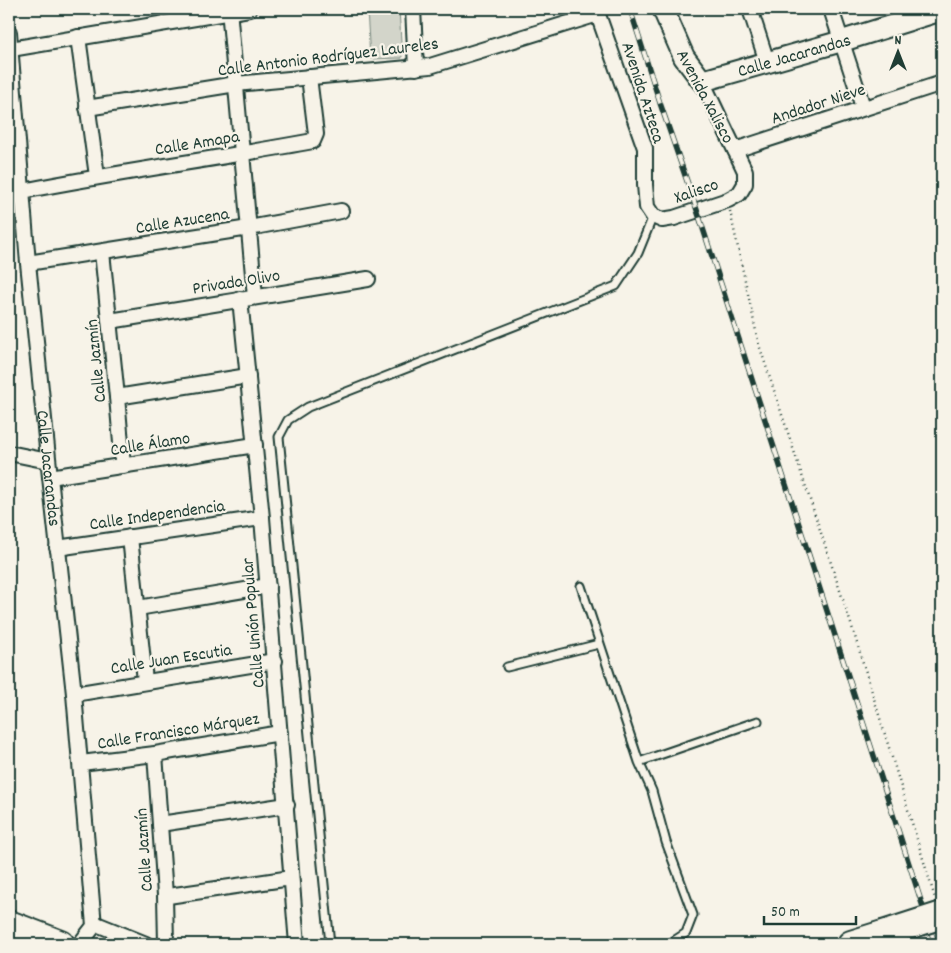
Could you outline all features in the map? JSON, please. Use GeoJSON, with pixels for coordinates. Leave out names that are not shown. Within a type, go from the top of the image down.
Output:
{"type":"FeatureCollection","features":[{"type":"Feature","properties":{"kind":"highway"},"geometry":{"type":"LineString","coordinates":[[851,944],[883,934],[939,908]]}},
{"type":"Feature","properties":{"kind":"highway"},"geometry":{"type":"LineString","coordinates":[[9,924],[61,944]]}},
{"type":"Feature","properties":{"kind":"street"},"geometry":{"type":"LineString","coordinates":[[10,49],[229,10],[249,9]]}},
{"type":"Feature","properties":{"kind":"street"},"geometry":{"type":"LineString","coordinates":[[413,9],[416,68]]}},
{"type":"Feature","properties":{"kind":"street","name":"Avenida Xalisco"},"geometry":{"type":"LineString","coordinates":[[663,9],[684,57],[702,81],[745,171],[745,184]]}},
{"type":"Feature","properties":{"kind":"street"},"geometry":{"type":"LineString","coordinates":[[750,9],[767,62]]}},
{"type":"Feature","properties":{"kind":"street"},"geometry":{"type":"LineString","coordinates":[[831,9],[863,107]]}},
{"type":"Feature","properties":{"kind":"street"},"geometry":{"type":"LineString","coordinates":[[229,10],[255,297]]}},
{"type":"Feature","properties":{"kind":"street","name":"Calle Jacarandas"},"geometry":{"type":"LineString","coordinates":[[702,81],[942,10]]}},
{"type":"Feature","properties":{"kind":"street","name":"Calle Antonio Rodríguez Laureles"},"geometry":{"type":"LineString","coordinates":[[87,108],[236,84],[430,66],[597,11]]}},
{"type":"Feature","properties":{"kind":"street","name":"Avenida Azteca"},"geometry":{"type":"LineString","coordinates":[[597,11],[645,148],[647,206],[653,216]]}},
{"type":"Feature","properties":{"kind":"street","name":"Calle Jacarandas"},"geometry":{"type":"LineString","coordinates":[[9,32],[15,172],[23,191],[28,263],[48,461],[81,763],[94,923]]}},
{"type":"Feature","properties":{"kind":"street"},"geometry":{"type":"LineString","coordinates":[[78,37],[97,176]]}},
{"type":"Feature","properties":{"kind":"street","name":"Calle Amapa"},"geometry":{"type":"LineString","coordinates":[[23,191],[97,176],[243,154],[313,141],[316,134],[309,77]]}},
{"type":"Feature","properties":{"kind":"street","name":"Andador Nieve"},"geometry":{"type":"LineString","coordinates":[[735,150],[942,83]]}},
{"type":"Feature","properties":{"kind":"street","name":"Xalisco"},"geometry":{"type":"LineString","coordinates":[[653,216],[662,220],[674,218],[728,200],[739,194],[745,184]]}},
{"type":"Feature","properties":{"kind":"street","name":"Calle Azucena"},"geometry":{"type":"LineString","coordinates":[[28,263],[249,228],[341,211]]}},
{"type":"Feature","properties":{"kind":"street","name":"Calle Jazmín"},"geometry":{"type":"LineString","coordinates":[[102,252],[123,466]]}},
{"type":"Feature","properties":{"kind":"street","name":"Privada Olivo"},"geometry":{"type":"LineString","coordinates":[[110,321],[368,279]]}},
{"type":"Feature","properties":{"kind":"street","name":"Calle Unión Popular"},"geometry":{"type":"LineString","coordinates":[[240,299],[275,661],[297,944]]}},
{"type":"Feature","properties":{"kind":"street"},"geometry":{"type":"LineString","coordinates":[[117,397],[248,376]]}},
{"type":"Feature","properties":{"kind":"street","name":"Calle Álamo"},"geometry":{"type":"LineString","coordinates":[[50,477],[255,445]]}},
{"type":"Feature","properties":{"kind":"street"},"geometry":{"type":"LineString","coordinates":[[9,453],[48,461]]}},
{"type":"Feature","properties":{"kind":"street","name":"Calle Independencia"},"geometry":{"type":"LineString","coordinates":[[57,548],[262,518]]}},
{"type":"Feature","properties":{"kind":"street"},"geometry":{"type":"LineString","coordinates":[[130,537],[145,681]]}},
{"type":"Feature","properties":{"kind":"street"},"geometry":{"type":"LineString","coordinates":[[138,608],[268,586]]}},
{"type":"Feature","properties":{"kind":"street","name":"Calle Juan Escutia"},"geometry":{"type":"LineString","coordinates":[[74,694],[275,661]]}},
{"type":"Feature","properties":{"kind":"street","name":"Calle Francisco Márquez"},"geometry":{"type":"LineString","coordinates":[[81,763],[155,754],[280,733]]}},
{"type":"Feature","properties":{"kind":"street","name":"Calle Jazmín"},"geometry":{"type":"LineString","coordinates":[[155,754],[165,895],[166,944]]}},
{"type":"Feature","properties":{"kind":"street"},"geometry":{"type":"LineString","coordinates":[[160,824],[287,805]]}},
{"type":"Feature","properties":{"kind":"street"},"geometry":{"type":"LineString","coordinates":[[165,895],[291,878]]}},
{"type":"Feature","properties":{"kind":"street"},"geometry":{"type":"LineString","coordinates":[[80,944],[90,932],[94,923],[146,944]]}},
{"type":"Feature","properties":{"kind":"lane"},"geometry":{"type":"LineString","coordinates":[[330,944],[279,438],[288,420],[308,407],[616,286],[638,253],[653,216]]}},
{"type":"Feature","properties":{"kind":"lane"},"geometry":{"type":"LineString","coordinates":[[580,586],[639,762],[652,791],[666,842],[693,916],[686,933],[669,944]]}},
{"type":"Feature","properties":{"kind":"lane"},"geometry":{"type":"LineString","coordinates":[[507,667],[599,644]]}},
{"type":"Feature","properties":{"kind":"lane"},"geometry":{"type":"LineString","coordinates":[[639,762],[758,721]]}},
{"type":"Feature","properties":{"kind":"path"},"geometry":{"type":"LineString","coordinates":[[728,200],[759,345],[853,630],[939,908]]}},
{"type":"Feature","properties":{"kind":"shaded area"},"geometry":{"type":"Polygon","coordinates":[[[367,9],[399,9],[402,58],[370,59],[367,9]]]}},
{"type":"Feature","properties":{"kind":"railway"},"geometry":{"type":"LineString","coordinates":[[630,9],[935,944]]}}]}
